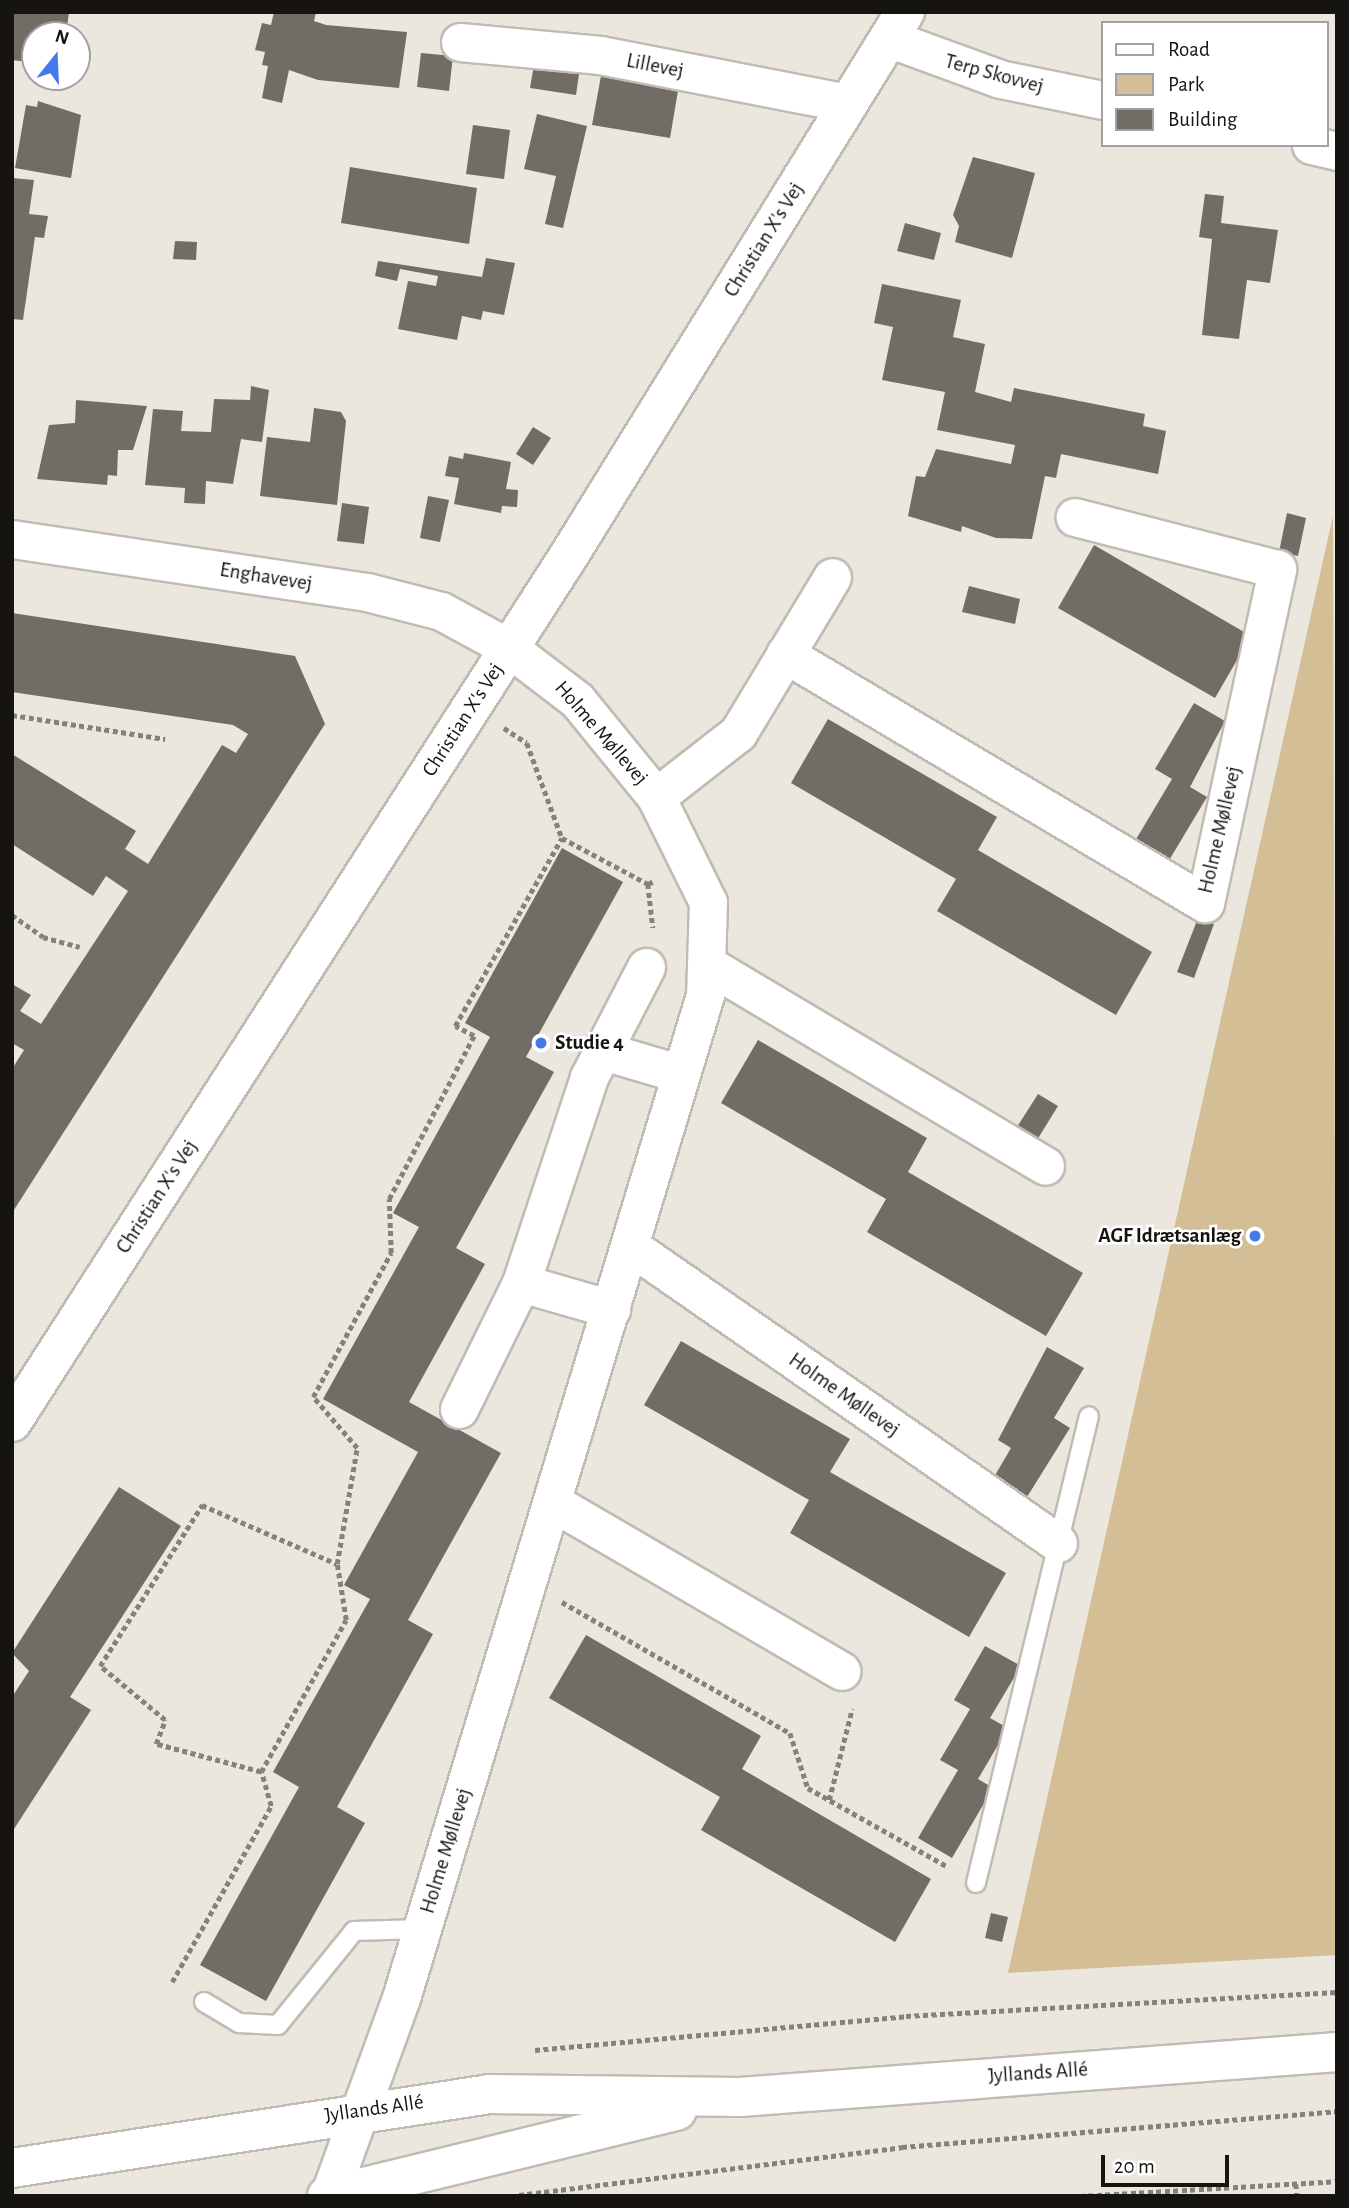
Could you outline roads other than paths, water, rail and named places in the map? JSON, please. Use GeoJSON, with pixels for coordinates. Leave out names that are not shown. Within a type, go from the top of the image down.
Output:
{"type":"FeatureCollection","features":[{"type":"Feature","properties":{"kind":"street","name":"Terp Skovvej"},"geometry":{"type":"LineString","coordinates":[[897,25],[1000,79],[1100,100]]}},
{"type":"Feature","properties":{"kind":"street","name":"Christian X's Vej"},"geometry":{"type":"LineString","coordinates":[[12,1422],[509,648],[897,25]]}},
{"type":"Feature","properties":{"kind":"street","name":"Lillevej"},"geometry":{"type":"LineString","coordinates":[[460,42],[600,55],[848,103]]}},
{"type":"Feature","properties":{"kind":"street"},"geometry":{"type":"LineString","coordinates":[[1320,147],[1337,151]]}},
{"type":"Feature","properties":{"kind":"street","name":"Holme Møllevej"},"geometry":{"type":"LineString","coordinates":[[785,654],[1205,903],[1277,569],[1075,517]]}},
{"type":"Feature","properties":{"kind":"street","name":"Enghavevej"},"geometry":{"type":"LineString","coordinates":[[12,539],[408,599],[509,648]]}},
{"type":"Feature","properties":{"kind":"street","name":"Holme Møllevej"},"geometry":{"type":"LineString","coordinates":[[656,797],[738,733],[832,577]]}},
{"type":"Feature","properties":{"kind":"street","name":"Holme Møllevej"},"geometry":{"type":"LineString","coordinates":[[328,2196],[361,2111],[421,1929],[529,1584],[681,1074],[710,966],[708,902],[694,863],[656,797],[569,691],[509,648]]}},
{"type":"Feature","properties":{"kind":"street"},"geometry":{"type":"LineString","coordinates":[[710,966],[1045,1167]]}},
{"type":"Feature","properties":{"kind":"street"},"geometry":{"type":"LineString","coordinates":[[459,1409],[521,1283],[603,1051],[646,967]]}},
{"type":"Feature","properties":{"kind":"street"},"geometry":{"type":"LineString","coordinates":[[603,1051],[681,1074]]}},
{"type":"Feature","properties":{"kind":"street","name":"Holme Møllevej"},"geometry":{"type":"LineString","coordinates":[[630,1247],[1058,1543]]}},
{"type":"Feature","properties":{"kind":"street"},"geometry":{"type":"LineString","coordinates":[[521,1283],[611,1309]]}},
{"type":"Feature","properties":{"kind":"street"},"geometry":{"type":"LineString","coordinates":[[554,1503],[841,1671]]}},
{"type":"Feature","properties":{"kind":"street","name":"Jyllands Allé"},"geometry":{"type":"LineString","coordinates":[[12,2168],[361,2111],[489,2094],[740,2097],[1337,2052]]}},
{"type":"Feature","properties":{"kind":"street","name":"Jyllands Allé"},"geometry":{"type":"LineString","coordinates":[[328,2196],[740,2097]]}},
{"type":"Feature","properties":{"kind":"lane"},"geometry":{"type":"LineString","coordinates":[[976,1883],[1089,1417]]}},
{"type":"Feature","properties":{"kind":"lane"},"geometry":{"type":"LineString","coordinates":[[204,2001],[239,2022],[278,2025],[354,1931],[421,1929]]}},
{"type":"Feature","properties":{"kind":"place","name":"Studie 4"},"geometry":{"type":"Point","coordinates":[541,1043]}},
{"type":"Feature","properties":{"kind":"place","name":"AGF Idrætsanlæg"},"geometry":{"type":"Point","coordinates":[1255,1236]}}]}
